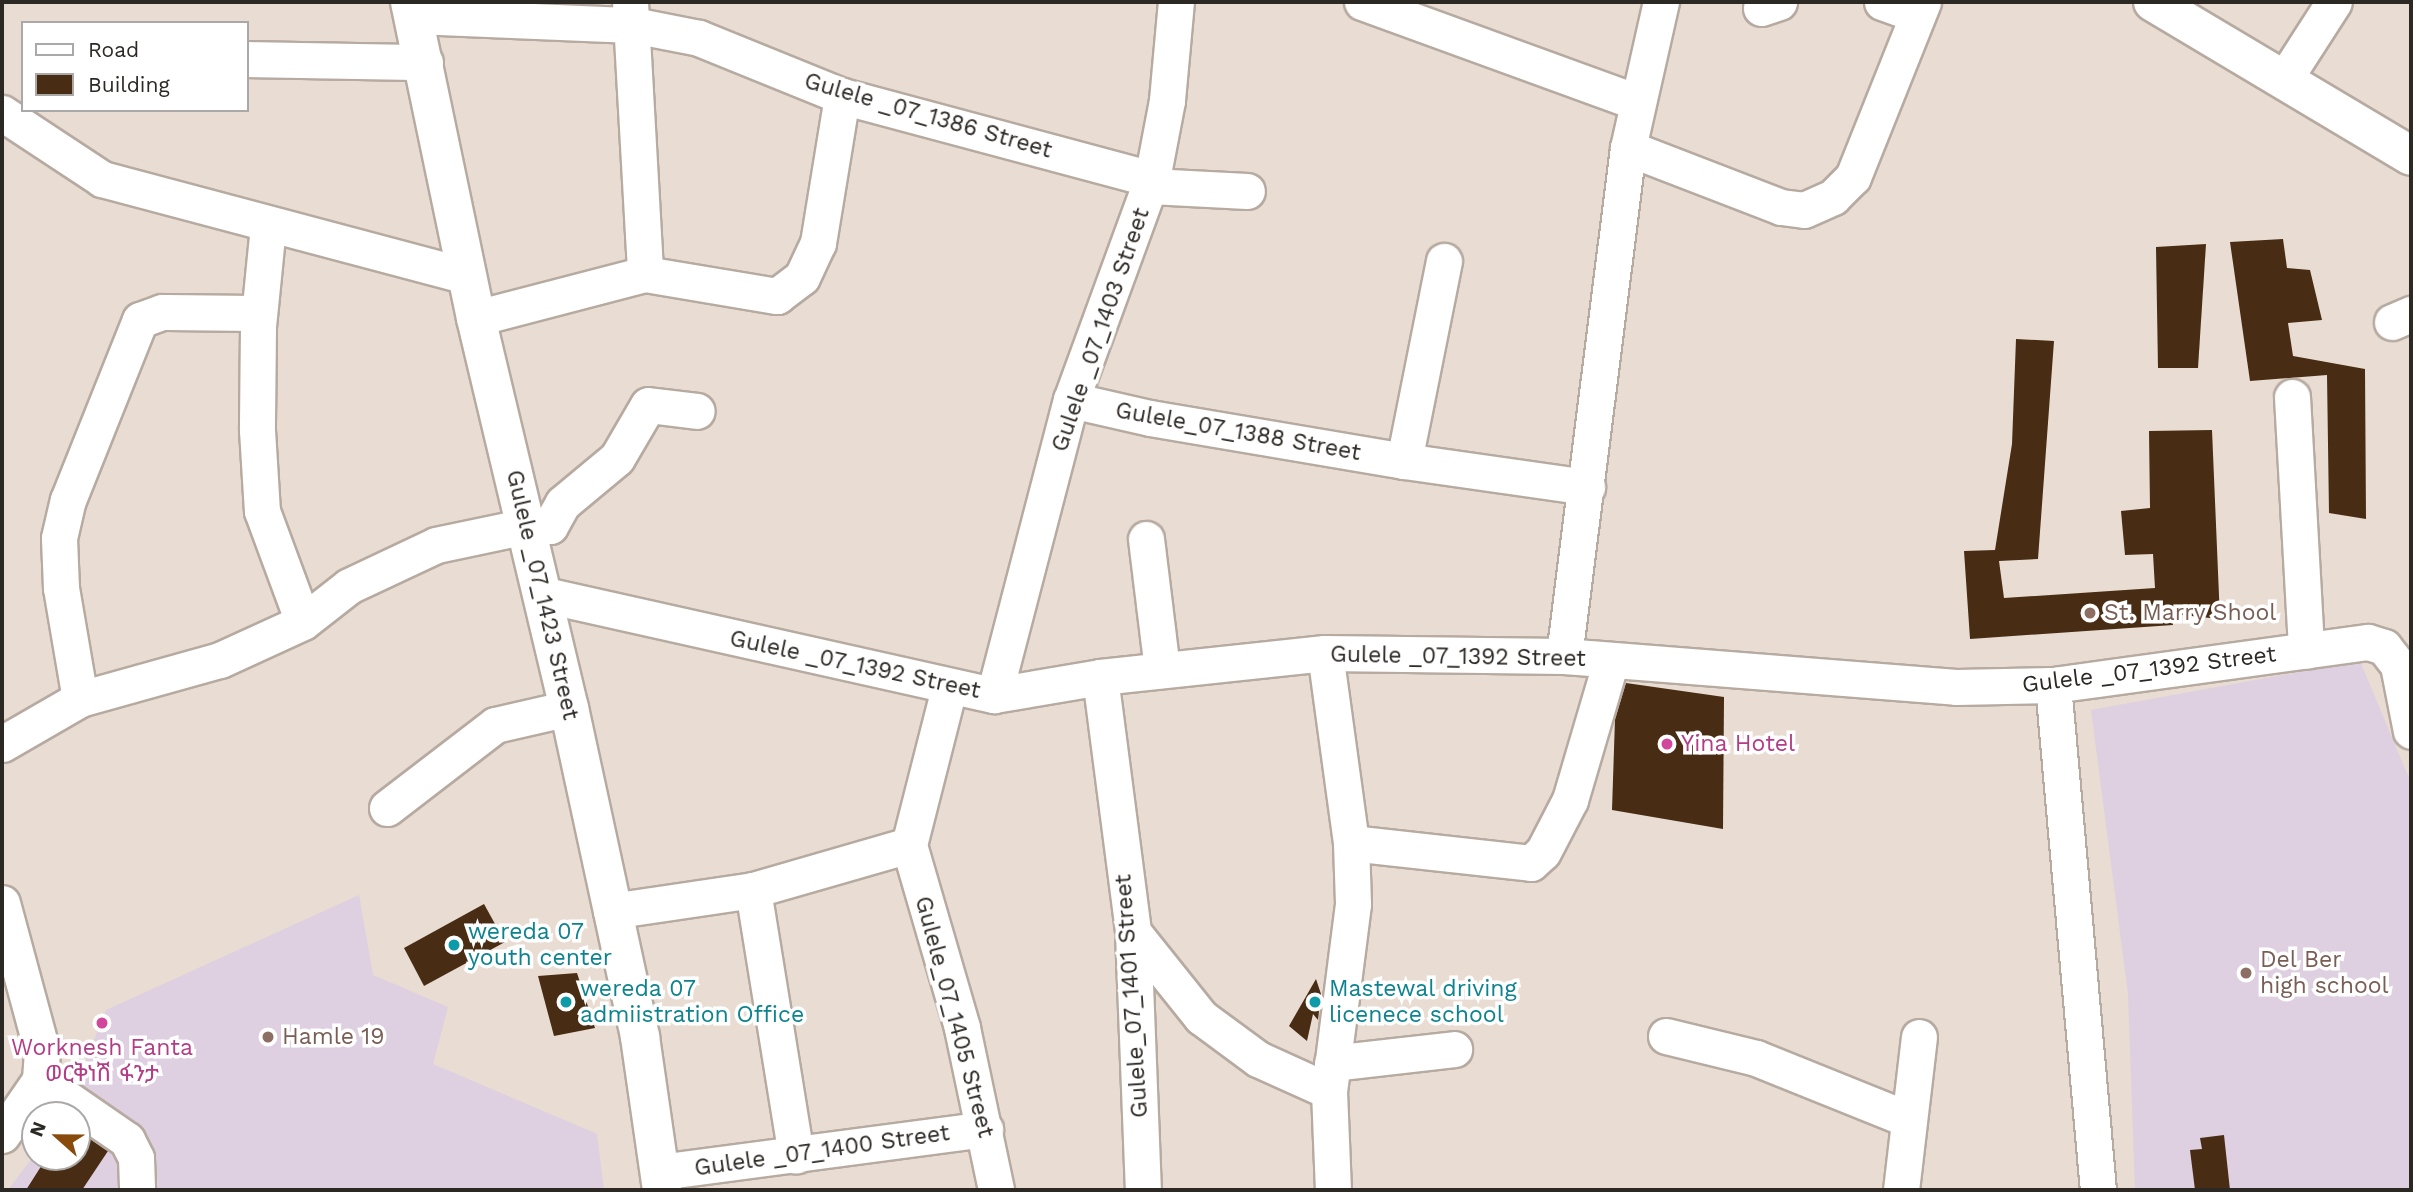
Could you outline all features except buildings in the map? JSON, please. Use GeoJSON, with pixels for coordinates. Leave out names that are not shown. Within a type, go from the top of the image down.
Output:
{"type":"FeatureCollection","features":[{"type":"Feature","properties":{"kind":"main road"},"geometry":{"type":"LineString","coordinates":[[2152,2],[2285,78],[2411,156]]}},
{"type":"Feature","properties":{"kind":"main road","name":"Gulele _07_1423 Street"},"geometry":{"type":"LineString","coordinates":[[412,9],[476,318],[569,708],[640,1037],[660,1181]]}},
{"type":"Feature","properties":{"kind":"street","name":"Gulele _07_1403 Street"},"geometry":{"type":"LineString","coordinates":[[994,695],[1071,400],[1151,183],[1167,100],[1176,2]]}},
{"type":"Feature","properties":{"kind":"street"},"geometry":{"type":"LineString","coordinates":[[1363,2],[1407,11],[1637,102]]}},
{"type":"Feature","properties":{"kind":"street"},"geometry":{"type":"LineString","coordinates":[[1564,656],[1628,148],[1661,2]]}},
{"type":"Feature","properties":{"kind":"street"},"geometry":{"type":"LineString","coordinates":[[1628,148],[1781,206],[1804,210],[1833,197],[1853,177],[1920,8],[1882,2]]}},
{"type":"Feature","properties":{"kind":"street"},"geometry":{"type":"LineString","coordinates":[[2285,78],[2334,2]]}},
{"type":"Feature","properties":{"kind":"street","name":"Gulele _07_1386 Street"},"geometry":{"type":"LineString","coordinates":[[412,9],[631,13],[842,96],[1151,183],[1247,191]]}},
{"type":"Feature","properties":{"kind":"street"},"geometry":{"type":"LineString","coordinates":[[631,13],[646,274]]}},
{"type":"Feature","properties":{"kind":"street"},"geometry":{"type":"LineString","coordinates":[[248,59],[425,62]]}},
{"type":"Feature","properties":{"kind":"street"},"geometry":{"type":"LineString","coordinates":[[476,318],[646,274],[777,296],[802,277],[818,243],[842,96]]}},
{"type":"Feature","properties":{"kind":"street"},"geometry":{"type":"LineString","coordinates":[[2,113],[102,179],[268,226],[467,276]]}},
{"type":"Feature","properties":{"kind":"street"},"geometry":{"type":"LineString","coordinates":[[268,226],[259,313],[257,430],[262,511],[303,622]]}},
{"type":"Feature","properties":{"kind":"street"},"geometry":{"type":"LineString","coordinates":[[1404,461],[1444,261]]}},
{"type":"Feature","properties":{"kind":"street"},"geometry":{"type":"LineString","coordinates":[[80,699],[61,588],[59,538],[68,500],[140,320],[162,312],[259,313]]}},
{"type":"Feature","properties":{"kind":"street"},"geometry":{"type":"LineString","coordinates":[[2292,397],[2306,651]]}},
{"type":"Feature","properties":{"kind":"street","name":"Gulele_07_1388 Street"},"geometry":{"type":"LineString","coordinates":[[1071,400],[1150,418],[1404,461],[1587,487]]}},
{"type":"Feature","properties":{"kind":"street"},"geometry":{"type":"LineString","coordinates":[[2,744],[80,699],[220,660],[303,622],[349,586],[436,545],[527,526],[550,526],[563,503],[617,458],[648,405],[698,411]]}},
{"type":"Feature","properties":{"kind":"street"},"geometry":{"type":"LineString","coordinates":[[1146,539],[1162,670]]}},
{"type":"Feature","properties":{"kind":"street","name":"Gulele _07_1392 Street"},"geometry":{"type":"LineString","coordinates":[[541,594],[948,688],[994,695],[1100,677],[1325,653],[1564,656],[1956,687],[2053,685],[2368,642],[2384,647],[2398,665],[2411,732]]}},
{"type":"Feature","properties":{"kind":"street"},"geometry":{"type":"LineString","coordinates":[[1325,653],[1351,843],[1353,904],[1331,1077],[1334,1190]]}},
{"type":"Feature","properties":{"kind":"street"},"geometry":{"type":"LineString","coordinates":[[1351,843],[1531,863],[1543,852],[1570,800],[1611,661]]}},
{"type":"Feature","properties":{"kind":"street","name":"Gulele_07_1401 Street"},"geometry":{"type":"LineString","coordinates":[[1100,677],[1133,932],[1143,1190]]}},
{"type":"Feature","properties":{"kind":"street"},"geometry":{"type":"LineString","coordinates":[[2053,685],[2098,1190]]}},
{"type":"Feature","properties":{"kind":"street"},"geometry":{"type":"LineString","coordinates":[[611,911],[753,890],[909,845],[948,688]]}},
{"type":"Feature","properties":{"kind":"street"},"geometry":{"type":"LineString","coordinates":[[387,808],[495,725],[569,708]]}},
{"type":"Feature","properties":{"kind":"street","name":"Gulele_07_1405 Street"},"geometry":{"type":"LineString","coordinates":[[909,845],[962,1028],[996,1190]]}},
{"type":"Feature","properties":{"kind":"street"},"geometry":{"type":"LineString","coordinates":[[753,890],[796,1156]]}},
{"type":"Feature","properties":{"kind":"street"},"geometry":{"type":"LineString","coordinates":[[2,904],[41,1051],[40,1080],[2,1135]]}},
{"type":"Feature","properties":{"kind":"street"},"geometry":{"type":"LineString","coordinates":[[1133,932],[1201,1017],[1258,1059],[1331,1077],[1454,1049]]}},
{"type":"Feature","properties":{"kind":"street"},"geometry":{"type":"LineString","coordinates":[[1667,1036],[1756,1058],[1908,1119]]}},
{"type":"Feature","properties":{"kind":"street"},"geometry":{"type":"LineString","coordinates":[[1901,1190],[1919,1037]]}},
{"type":"Feature","properties":{"kind":"street"},"geometry":{"type":"LineString","coordinates":[[40,1080],[127,1140],[136,1158],[137,1190]]}},
{"type":"Feature","properties":{"kind":"street","name":"Gulele _07_1400 Street"},"geometry":{"type":"LineString","coordinates":[[660,1181],[796,1156],[985,1129]]}},
{"type":"Feature","properties":{"kind":"shaded area"},"geometry":{"type":"Polygon","coordinates":[[[2360,661],[2411,783],[2411,1190],[2135,1190],[2128,994],[2091,710],[2360,661]]]}},
{"type":"Feature","properties":{"kind":"shaded area","name":"Hamle 19"},"geometry":{"type":"Polygon","coordinates":[[[359,895],[373,975],[448,1007],[433,1064],[597,1134],[604,1190],[8,1190],[22,1171],[91,1171],[91,1101],[70,1101],[106,1010],[359,895]]]}},
{"type":"Feature","properties":{"kind":"place","name":"St. Marry Shool"},"geometry":{"type":"Point","coordinates":[2090,613]}},
{"type":"Feature","properties":{"kind":"place","name":"Yina Hotel"},"geometry":{"type":"Point","coordinates":[1667,744]}},
{"type":"Feature","properties":{"kind":"place","name":"wereda 07 youth center"},"geometry":{"type":"Point","coordinates":[454,945]}},
{"type":"Feature","properties":{"kind":"place","name":"Del Ber high school"},"geometry":{"type":"Point","coordinates":[2246,973]}},
{"type":"Feature","properties":{"kind":"place","name":"wereda 07 admiistration Office"},"geometry":{"type":"Point","coordinates":[566,1002]}},
{"type":"Feature","properties":{"kind":"place","name":"Mastewal driving licenece school"},"geometry":{"type":"Point","coordinates":[1315,1002]}},
{"type":"Feature","properties":{"kind":"place","name":"Worknesh Fanta ወርቅነሽ ፋንታ"},"geometry":{"type":"Point","coordinates":[102,1023]}},
{"type":"Feature","properties":{"kind":"place","name":"Hamle 19"},"geometry":{"type":"Point","coordinates":[268,1037]}}]}
